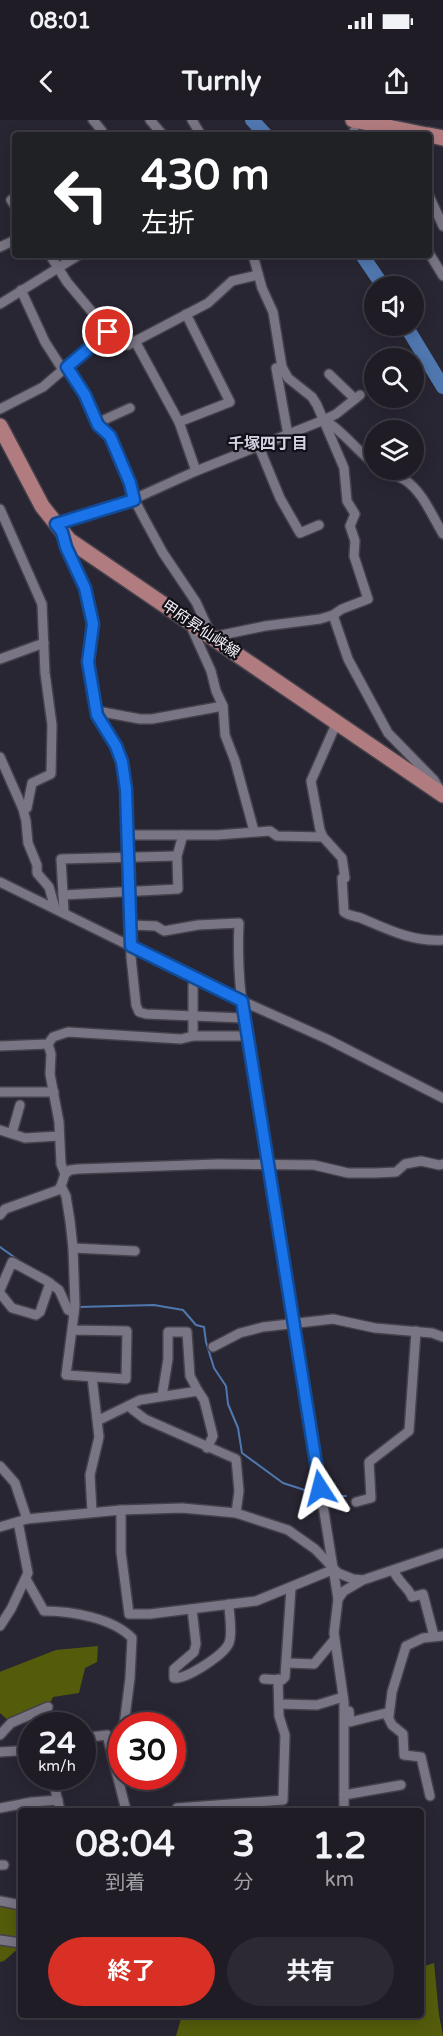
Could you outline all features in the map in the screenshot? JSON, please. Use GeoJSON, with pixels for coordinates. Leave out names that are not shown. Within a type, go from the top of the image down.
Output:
{"type":"FeatureCollection","features":[{"type":"Feature","properties":{"kind":"main road"},"geometry":{"type":"LineString","coordinates":[[354,129],[420,131]]}},
{"type":"Feature","properties":{"kind":"main road","name":"甲府昇仙峡線"},"geometry":{"type":"LineString","coordinates":[[0,426],[42,506],[69,540],[443,795]]}},
{"type":"Feature","properties":{"kind":"street"},"geometry":{"type":"LineString","coordinates":[[93,120],[102,131],[100,132]]}},
{"type":"Feature","properties":{"kind":"street"},"geometry":{"type":"LineString","coordinates":[[150,120],[160,132]]}},
{"type":"Feature","properties":{"kind":"street"},"geometry":{"type":"LineString","coordinates":[[432,202],[443,226]]}},
{"type":"Feature","properties":{"kind":"street"},"geometry":{"type":"LineString","coordinates":[[53,258],[67,282],[119,345],[128,345],[208,303],[232,280],[258,274]]}},
{"type":"Feature","properties":{"kind":"street"},"geometry":{"type":"LineString","coordinates":[[0,304],[73,258]]}},
{"type":"Feature","properties":{"kind":"street"},"geometry":{"type":"LineString","coordinates":[[21,290],[45,342],[85,395],[97,423],[110,436],[130,483],[134,500],[162,553],[196,602],[212,637],[265,626],[320,619],[368,599],[354,556],[355,541],[350,526],[355,514],[346,501],[344,468],[312,398],[288,378],[282,367],[273,312],[254,258]]}},
{"type":"Feature","properties":{"kind":"street"},"geometry":{"type":"LineString","coordinates":[[432,258],[443,276]]}},
{"type":"Feature","properties":{"kind":"street"},"geometry":{"type":"LineString","coordinates":[[179,422],[230,402],[186,315]]}},
{"type":"Feature","properties":{"kind":"street"},"geometry":{"type":"LineString","coordinates":[[0,409],[43,387],[108,332]]}},
{"type":"Feature","properties":{"kind":"street"},"geometry":{"type":"LineString","coordinates":[[135,341],[179,422],[196,471]]}},
{"type":"Feature","properties":{"kind":"street"},"geometry":{"type":"LineString","coordinates":[[282,367],[276,368],[288,435]]}},
{"type":"Feature","properties":{"kind":"street"},"geometry":{"type":"LineString","coordinates":[[243,1018],[139,1012],[136,1005],[130,925],[126,789],[122,762],[97,711],[88,662],[93,624],[85,588],[59,528],[134,500],[196,471],[336,414],[358,397],[329,374]]}},
{"type":"Feature","properties":{"kind":"street"},"geometry":{"type":"LineString","coordinates":[[97,423],[130,408]]}},
{"type":"Feature","properties":{"kind":"street"},"geometry":{"type":"LineString","coordinates":[[324,420],[364,456]]}},
{"type":"Feature","properties":{"kind":"street"},"geometry":{"type":"LineString","coordinates":[[259,447],[280,498],[300,533],[319,525]]}},
{"type":"Feature","properties":{"kind":"street"},"geometry":{"type":"LineString","coordinates":[[404,480],[415,490],[435,516],[443,534]]}},
{"type":"Feature","properties":{"kind":"street"},"geometry":{"type":"LineString","coordinates":[[0,509],[3,526],[42,604],[45,673],[52,725],[51,774],[32,783],[27,808],[23,808]]}},
{"type":"Feature","properties":{"kind":"street"},"geometry":{"type":"LineString","coordinates":[[333,615],[348,659],[387,733],[434,780],[443,795]]}},
{"type":"Feature","properties":{"kind":"street"},"geometry":{"type":"LineString","coordinates":[[195,626],[193,631],[211,671],[223,706],[225,735],[235,761],[254,831]]}},
{"type":"Feature","properties":{"kind":"street"},"geometry":{"type":"LineString","coordinates":[[0,659],[44,643]]}},
{"type":"Feature","properties":{"kind":"street"},"geometry":{"type":"LineString","coordinates":[[97,711],[152,719],[223,706]]}},
{"type":"Feature","properties":{"kind":"street"},"geometry":{"type":"LineString","coordinates":[[337,722],[311,781],[320,830],[323,837],[342,858],[345,878],[342,878],[344,912],[393,933],[429,941],[443,940]]}},
{"type":"Feature","properties":{"kind":"street"},"geometry":{"type":"LineString","coordinates":[[0,758],[23,808],[28,843],[37,865],[37,873],[49,887],[60,910]]}},
{"type":"Feature","properties":{"kind":"street"},"geometry":{"type":"LineString","coordinates":[[127,835],[217,835],[270,831],[277,836],[323,837]]}},
{"type":"Feature","properties":{"kind":"street"},"geometry":{"type":"LineString","coordinates":[[63,895],[178,889],[177,856],[183,835]]}},
{"type":"Feature","properties":{"kind":"street"},"geometry":{"type":"LineString","coordinates":[[60,910],[63,895],[62,859],[177,856]]}},
{"type":"Feature","properties":{"kind":"street"},"geometry":{"type":"LineString","coordinates":[[0,882],[242,1001],[327,1039],[443,1098]]}},
{"type":"Feature","properties":{"kind":"street"},"geometry":{"type":"LineString","coordinates":[[130,925],[156,926],[164,931],[198,925],[239,923],[237,959],[243,1018],[338,1599],[334,1640],[344,1702],[344,1808]]}},
{"type":"Feature","properties":{"kind":"street"},"geometry":{"type":"LineString","coordinates":[[193,1036],[194,985]]}},
{"type":"Feature","properties":{"kind":"street"},"geometry":{"type":"LineString","coordinates":[[0,1215],[5,1209],[58,1190],[65,1174],[61,1164],[48,1044],[53,1037],[68,1032],[181,1039],[193,1036],[247,1036]]}},
{"type":"Feature","properties":{"kind":"street"},"geometry":{"type":"LineString","coordinates":[[0,1046],[48,1044]]}},
{"type":"Feature","properties":{"kind":"street"},"geometry":{"type":"LineString","coordinates":[[0,1092],[54,1092]]}},
{"type":"Feature","properties":{"kind":"street"},"geometry":{"type":"LineString","coordinates":[[12,1133],[20,1105]]}},
{"type":"Feature","properties":{"kind":"street"},"geometry":{"type":"LineString","coordinates":[[0,1130],[25,1138],[59,1136]]}},
{"type":"Feature","properties":{"kind":"street"},"geometry":{"type":"LineString","coordinates":[[65,1174],[78,1169],[218,1164],[314,1165],[336,1171],[357,1173],[396,1172],[405,1164],[421,1161],[443,1164]]}},
{"type":"Feature","properties":{"kind":"street"},"geometry":{"type":"LineString","coordinates":[[61,1186],[66,1196],[73,1248],[74,1312],[66,1375],[126,1379],[127,1331],[72,1330]]}},
{"type":"Feature","properties":{"kind":"street"},"geometry":{"type":"LineString","coordinates":[[73,1248],[135,1251]]}},
{"type":"Feature","properties":{"kind":"street"},"geometry":{"type":"LineString","coordinates":[[50,1283],[40,1312],[36,1316],[12,1308],[0,1292],[12,1262],[50,1283],[59,1290],[68,1310],[74,1312]]}},
{"type":"Feature","properties":{"kind":"street"},"geometry":{"type":"LineString","coordinates":[[213,1347],[240,1333],[263,1327],[333,1319],[375,1328],[432,1333],[443,1337]]}},
{"type":"Feature","properties":{"kind":"street"},"geometry":{"type":"LineString","coordinates":[[356,1502],[371,1498],[369,1462],[409,1431],[416,1331]]}},
{"type":"Feature","properties":{"kind":"street"},"geometry":{"type":"LineString","coordinates":[[162,1396],[168,1359],[168,1332],[187,1332],[190,1376],[204,1400],[213,1436],[207,1448]]}},
{"type":"Feature","properties":{"kind":"street"},"geometry":{"type":"LineString","coordinates":[[92,1377],[99,1420],[99,1437],[90,1475],[92,1512]]}},
{"type":"Feature","properties":{"kind":"street"},"geometry":{"type":"LineString","coordinates":[[99,1420],[141,1400],[198,1391]]}},
{"type":"Feature","properties":{"kind":"street"},"geometry":{"type":"LineString","coordinates":[[128,1406],[145,1419],[236,1459],[239,1491],[236,1513]]}},
{"type":"Feature","properties":{"kind":"street"},"geometry":{"type":"LineString","coordinates":[[0,1466],[15,1483],[23,1521],[28,1573],[0,1626]]}},
{"type":"Feature","properties":{"kind":"street"},"geometry":{"type":"LineString","coordinates":[[0,1527],[23,1521],[121,1510],[182,1508],[236,1513],[288,1530],[299,1536],[338,1573],[363,1580]]}},
{"type":"Feature","properties":{"kind":"street"},"geometry":{"type":"LineString","coordinates":[[121,1510],[121,1552],[129,1614],[150,1614],[256,1601],[291,1588],[332,1568]]}},
{"type":"Feature","properties":{"kind":"street"},"geometry":{"type":"LineString","coordinates":[[338,1599],[344,1591],[363,1580],[443,1554]]}},
{"type":"Feature","properties":{"kind":"street"},"geometry":{"type":"LineString","coordinates":[[393,1570],[398,1582],[410,1591],[412,1597],[423,1594],[439,1636],[423,1638],[406,1646],[392,1692],[388,1716],[392,1725],[403,1734],[404,1755],[421,1757],[430,1796]]}},
{"type":"Feature","properties":{"kind":"street"},"geometry":{"type":"LineString","coordinates":[[26,1579],[44,1611],[62,1611],[104,1620],[126,1632],[132,1638],[126,1712]]}},
{"type":"Feature","properties":{"kind":"street"},"geometry":{"type":"LineString","coordinates":[[264,1679],[285,1677],[291,1588]]}},
{"type":"Feature","properties":{"kind":"street"},"geometry":{"type":"LineString","coordinates":[[192,1609],[196,1644],[194,1652],[174,1669],[174,1678],[177,1679],[207,1663],[228,1645],[230,1640],[229,1604]]}},
{"type":"Feature","properties":{"kind":"street"},"geometry":{"type":"LineString","coordinates":[[287,1663],[314,1664],[334,1640]]}},
{"type":"Feature","properties":{"kind":"street"},"geometry":{"type":"LineString","coordinates":[[177,1808],[284,1800],[285,1735],[280,1724],[278,1679]]}},
{"type":"Feature","properties":{"kind":"street"},"geometry":{"type":"LineString","coordinates":[[344,1702],[349,1708],[350,1722],[383,1713],[388,1716]]}},
{"type":"Feature","properties":{"kind":"street"},"geometry":{"type":"LineString","coordinates":[[279,1704],[317,1705],[344,1702]]}},
{"type":"Feature","properties":{"kind":"street"},"geometry":{"type":"LineString","coordinates":[[0,1735],[11,1723],[48,1707]]}},
{"type":"Feature","properties":{"kind":"street"},"geometry":{"type":"LineString","coordinates":[[96,1736],[107,1735],[125,1808]]}},
{"type":"Feature","properties":{"kind":"street"},"geometry":{"type":"LineString","coordinates":[[0,1752],[18,1751]]}},
{"type":"Feature","properties":{"kind":"street"},"geometry":{"type":"LineString","coordinates":[[344,1795],[401,1785]]}},
{"type":"Feature","properties":{"kind":"street"},"geometry":{"type":"LineString","coordinates":[[56,1790],[60,1808]]}},
{"type":"Feature","properties":{"kind":"street"},"geometry":{"type":"LineString","coordinates":[[0,1808],[58,1800]]}},
{"type":"Feature","properties":{"kind":"street"},"geometry":{"type":"LineString","coordinates":[[0,1901],[18,1904]]}},
{"type":"Feature","properties":{"kind":"street"},"geometry":{"type":"LineString","coordinates":[[0,1940],[18,1943]]}},
{"type":"Feature","properties":{"kind":"green space"},"geometry":{"type":"Polygon","coordinates":[[[98,1646],[97,1662],[85,1668],[79,1693],[53,1697],[48,1707],[36,1712],[18,1712],[18,1720],[11,1723],[0,1713],[0,1672],[56,1650],[98,1646]]]}},
{"type":"Feature","properties":{"kind":"green space"},"geometry":{"type":"Polygon","coordinates":[[[0,1905],[18,1907],[18,1949],[0,1962],[0,1905]]]}},
{"type":"Feature","properties":{"kind":"green space"},"geometry":{"type":"Polygon","coordinates":[[[434,1963],[443,2036],[176,2036],[181,2018],[424,2018],[424,1966],[434,1963]]]}},
{"type":"Feature","properties":{"kind":"waterway"},"geometry":{"type":"LineString","coordinates":[[252,120],[263,132]]}},
{"type":"Feature","properties":{"kind":"waterway"},"geometry":{"type":"LineString","coordinates":[[364,258],[376,276]]}},
{"type":"Feature","properties":{"kind":"waterway"},"geometry":{"type":"LineString","coordinates":[[412,336],[443,387]]}},
{"type":"Feature","properties":{"kind":"waterway"},"geometry":{"type":"LineString","coordinates":[[0,1247],[24,1264]]}},
{"type":"Feature","properties":{"kind":"waterway"},"geometry":{"type":"LineString","coordinates":[[78,1307],[154,1305],[183,1310],[196,1325],[204,1327],[214,1368],[226,1386],[228,1404],[238,1428],[242,1453],[283,1483],[317,1494]]}},
{"type":"Feature","properties":{"kind":"waterway"},"geometry":{"type":"LineString","coordinates":[[325,1496],[346,1496]]}},
{"type":"Feature","properties":{"kind":"district","name":"千塚四丁目"},"geometry":{"type":"Point","coordinates":[268,444]}},
{"type":"Feature","properties":{"kind":"route"},"geometry":{"type":"LineString","coordinates":[[108,332],[67,367],[85,395],[98,425],[110,436],[130,483],[134,500],[56,524],[62,532],[66,547],[85,588],[93,624],[88,662],[97,715],[116,746],[122,762],[126,789],[131,946],[242,1001],[320,1488]]}}]}
